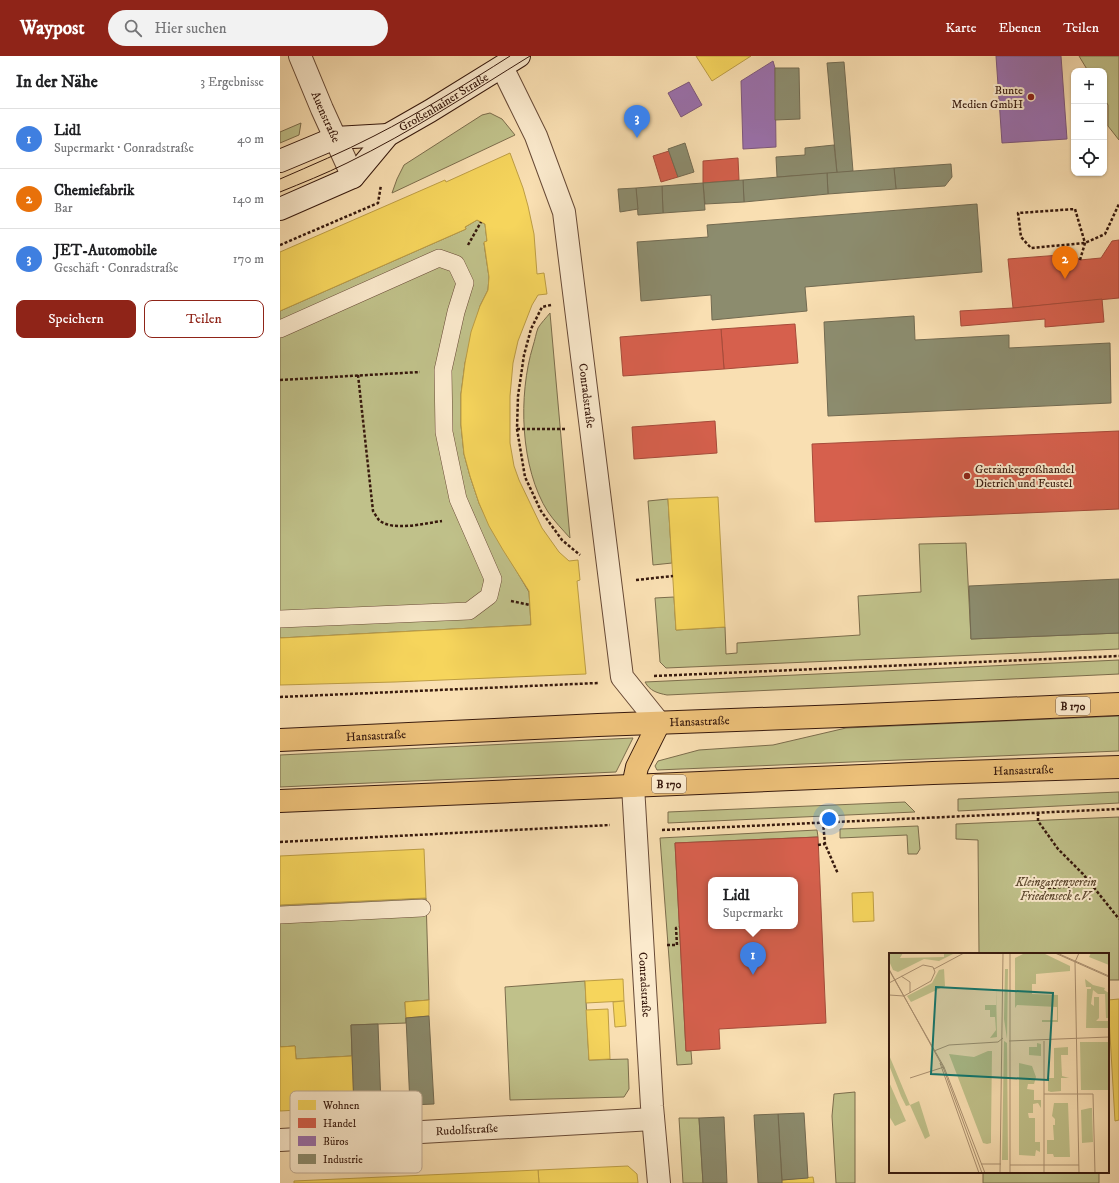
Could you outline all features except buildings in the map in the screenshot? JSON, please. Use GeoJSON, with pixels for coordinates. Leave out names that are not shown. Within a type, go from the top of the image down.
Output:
{"type":"FeatureCollection","features":[{"type":"Feature","properties":{"kind":"main road","name":"Hansastraße"},"geometry":{"type":"LineString","coordinates":[[280,740],[1119,704]]}},
{"type":"Feature","properties":{"kind":"main road"},"geometry":{"type":"LineString","coordinates":[[633,786],[637,767],[659,723]]}},
{"type":"Feature","properties":{"kind":"main road","name":"Hansastraße"},"geometry":{"type":"LineString","coordinates":[[280,801],[1119,767]]}},
{"type":"Feature","properties":{"kind":"street","name":"Auenstraße"},"geometry":{"type":"LineString","coordinates":[[300,56],[352,177]]}},
{"type":"Feature","properties":{"kind":"street","name":"Großenhainer Straße"},"geometry":{"type":"LineString","coordinates":[[280,209],[352,177],[388,135],[511,62]]}},
{"type":"Feature","properties":{"kind":"street","name":"Conradstraße"},"geometry":{"type":"LineString","coordinates":[[511,62],[564,212],[622,677]]}},
{"type":"Feature","properties":{"kind":"street","name":"Großenhainer Straße"},"geometry":{"type":"LineString","coordinates":[[280,161],[335,138],[388,135]]}},
{"type":"Feature","properties":{"kind":"street"},"geometry":{"type":"LineString","coordinates":[[622,677],[659,723]]}},
{"type":"Feature","properties":{"kind":"street","name":"Conradstraße"},"geometry":{"type":"LineString","coordinates":[[633,786],[659,1183]]}},
{"type":"Feature","properties":{"kind":"street","name":"Rudolfstraße"},"geometry":{"type":"LineString","coordinates":[[422,1132],[654,1119]]}},
{"type":"Feature","properties":{"kind":"street","name":"Rudolfstraße"},"geometry":{"type":"LineString","coordinates":[[280,1140],[290,1139]]}},
{"type":"Feature","properties":{"kind":"lane"},"geometry":{"type":"LineString","coordinates":[[280,328],[439,258],[456,264],[466,283],[456,312],[443,370],[444,432],[458,499],[493,579],[489,596],[470,611],[280,619]]}},
{"type":"Feature","properties":{"kind":"lane"},"geometry":{"type":"LineString","coordinates":[[280,915],[422,908]]}},
{"type":"Feature","properties":{"kind":"path"},"geometry":{"type":"LineString","coordinates":[[280,245],[378,203]]}},
{"type":"Feature","properties":{"kind":"path"},"geometry":{"type":"LineString","coordinates":[[1080,260],[1085,243],[1075,209],[1018,213],[1021,237],[1031,248],[1085,243],[1105,234],[1119,204]]}},
{"type":"Feature","properties":{"kind":"path"},"geometry":{"type":"LineString","coordinates":[[575,299],[542,307],[532,329],[524,355],[519,390],[517,429],[525,476],[540,511],[562,540],[580,555],[607,555]]}},
{"type":"Feature","properties":{"kind":"path"},"geometry":{"type":"LineString","coordinates":[[280,380],[443,370]]}},
{"type":"Feature","properties":{"kind":"path"},"geometry":{"type":"LineString","coordinates":[[358,376],[373,511],[379,520],[391,525],[401,526],[467,519]]}},
{"type":"Feature","properties":{"kind":"path"},"geometry":{"type":"LineString","coordinates":[[517,429],[591,428]]}},
{"type":"Feature","properties":{"kind":"path"},"geometry":{"type":"LineString","coordinates":[[661,577],[673,576]]}},
{"type":"Feature","properties":{"kind":"path"},"geometry":{"type":"LineString","coordinates":[[280,696],[596,684],[622,677],[1119,656]]}},
{"type":"Feature","properties":{"kind":"path"},"geometry":{"type":"LineString","coordinates":[[280,842],[608,825],[636,831],[1119,809]]}},
{"type":"Feature","properties":{"kind":"path"},"geometry":{"type":"LineString","coordinates":[[1038,812],[1038,821],[1058,850],[1083,874],[1119,919]]}},
{"type":"Feature","properties":{"kind":"path"},"geometry":{"type":"LineString","coordinates":[[824,822],[825,844],[838,874]]}},
{"type":"Feature","properties":{"kind":"path"},"geometry":{"type":"LineString","coordinates":[[818,845],[825,844]]}},
{"type":"Feature","properties":{"kind":"path"},"geometry":{"type":"LineString","coordinates":[[1048,888],[1092,885]]}},
{"type":"Feature","properties":{"kind":"path"},"geometry":{"type":"LineString","coordinates":[[670,945],[677,944],[676,928],[679,928]]}},
{"type":"Feature","properties":{"kind":"green space"},"geometry":{"type":"Polygon","coordinates":[[[1079,56],[1119,56],[1119,140],[1108,126],[1107,68],[1086,68],[1079,56]]]}},
{"type":"Feature","properties":{"kind":"green space"},"geometry":{"type":"Polygon","coordinates":[[[490,113],[502,119],[515,135],[392,193],[404,165],[482,115],[490,113]]]}},
{"type":"Feature","properties":{"kind":"green space"},"geometry":{"type":"Polygon","coordinates":[[[301,123],[299,135],[280,143],[280,132],[301,123]]]}},
{"type":"Feature","properties":{"kind":"green space"},"geometry":{"type":"Polygon","coordinates":[[[477,220],[485,224],[487,241],[484,243],[489,277],[488,290],[480,306],[465,363],[461,394],[461,425],[464,454],[479,503],[491,528],[529,592],[531,625],[280,638],[280,311],[466,229],[465,227],[477,220]]]}},
{"type":"Feature","properties":{"kind":"green space"},"geometry":{"type":"Polygon","coordinates":[[[550,313],[570,538],[550,515],[539,494],[527,453],[524,431],[525,386],[528,365],[538,328],[550,313]]]}},
{"type":"Feature","properties":{"kind":"green space"},"geometry":{"type":"Polygon","coordinates":[[[668,499],[672,563],[653,565],[648,501],[668,499]]]}},
{"type":"Feature","properties":{"kind":"green space"},"geometry":{"type":"Polygon","coordinates":[[[966,543],[971,639],[1119,633],[1119,649],[666,668],[660,662],[655,598],[674,597],[676,630],[725,627],[726,654],[737,653],[737,643],[860,635],[858,596],[921,592],[919,544],[966,543]]]}},
{"type":"Feature","properties":{"kind":"green space"},"geometry":{"type":"Polygon","coordinates":[[[1119,660],[1119,674],[667,695],[654,691],[649,688],[645,682],[1119,660]]]}},
{"type":"Feature","properties":{"kind":"green space"},"geometry":{"type":"Polygon","coordinates":[[[1119,716],[1119,751],[657,770],[655,766],[658,761],[699,750],[773,745],[846,728],[1119,716]]]}},
{"type":"Feature","properties":{"kind":"green space"},"geometry":{"type":"Polygon","coordinates":[[[633,738],[616,772],[280,787],[280,755],[633,738]]]}},
{"type":"Feature","properties":{"kind":"green space"},"geometry":{"type":"Polygon","coordinates":[[[1119,792],[1119,803],[958,811],[958,799],[1119,792]]]}},
{"type":"Feature","properties":{"kind":"green space"},"geometry":{"type":"Polygon","coordinates":[[[905,802],[915,812],[668,823],[668,812],[905,802]]]}},
{"type":"Feature","properties":{"kind":"green space","name":"Kleingartenverein Friedenseck e.V."},"geometry":{"type":"Polygon","coordinates":[[[1119,817],[1119,980],[1109,980],[1109,953],[979,953],[978,840],[956,839],[956,824],[1119,817]]]}},
{"type":"Feature","properties":{"kind":"green space"},"geometry":{"type":"Polygon","coordinates":[[[918,826],[920,849],[917,854],[908,854],[907,835],[840,838],[840,829],[918,826]]]}},
{"type":"Feature","properties":{"kind":"green space"},"geometry":{"type":"Polygon","coordinates":[[[817,830],[818,837],[675,843],[686,1051],[691,1051],[692,1064],[677,1065],[660,838],[817,830]]]}},
{"type":"Feature","properties":{"kind":"green space"},"geometry":{"type":"Polygon","coordinates":[[[426,898],[429,1000],[405,1002],[406,1023],[351,1025],[352,1056],[296,1059],[295,1046],[280,1047],[280,905],[426,898]]]}},
{"type":"Feature","properties":{"kind":"green space"},"geometry":{"type":"Polygon","coordinates":[[[585,981],[589,1060],[628,1059],[629,1089],[624,1097],[510,1100],[505,987],[585,981]]]}},
{"type":"Feature","properties":{"kind":"green space"},"geometry":{"type":"Polygon","coordinates":[[[855,1092],[855,1183],[836,1183],[832,1116],[834,1094],[855,1092]]]}},
{"type":"Feature","properties":{"kind":"green space"},"geometry":{"type":"Polygon","coordinates":[[[679,1118],[699,1118],[703,1183],[683,1183],[679,1118]]]}},
{"type":"Feature","properties":{"kind":"green space"},"geometry":{"type":"Polygon","coordinates":[[[983,1173],[1099,1173],[1099,1183],[983,1183],[983,1173]]]}},
{"type":"Feature","properties":{"kind":"tram line"},"geometry":{"type":"LineString","coordinates":[[280,179],[351,148],[392,127],[443,98],[510,56]]}},
{"type":"Feature","properties":{"kind":"tram line"},"geometry":{"type":"LineString","coordinates":[[280,192],[339,167],[371,151],[440,112],[530,56]]}},
{"type":"Feature","properties":{"kind":"place","name":"Bunte Medien GmbH"},"geometry":{"type":"Point","coordinates":[1031,97]}},
{"type":"Feature","properties":{"kind":"place","name":"JET-Automobile"},"geometry":{"type":"Point","coordinates":[637,138]}},
{"type":"Feature","properties":{"kind":"place","name":"Chemiefabrik"},"geometry":{"type":"Point","coordinates":[1065,279]}},
{"type":"Feature","properties":{"kind":"place","name":"Getränkegroßhandel Dietrich und Feustel"},"geometry":{"type":"Point","coordinates":[967,476]}},
{"type":"Feature","properties":{"kind":"place","name":"Lidl"},"geometry":{"type":"Point","coordinates":[753,975]}}]}
